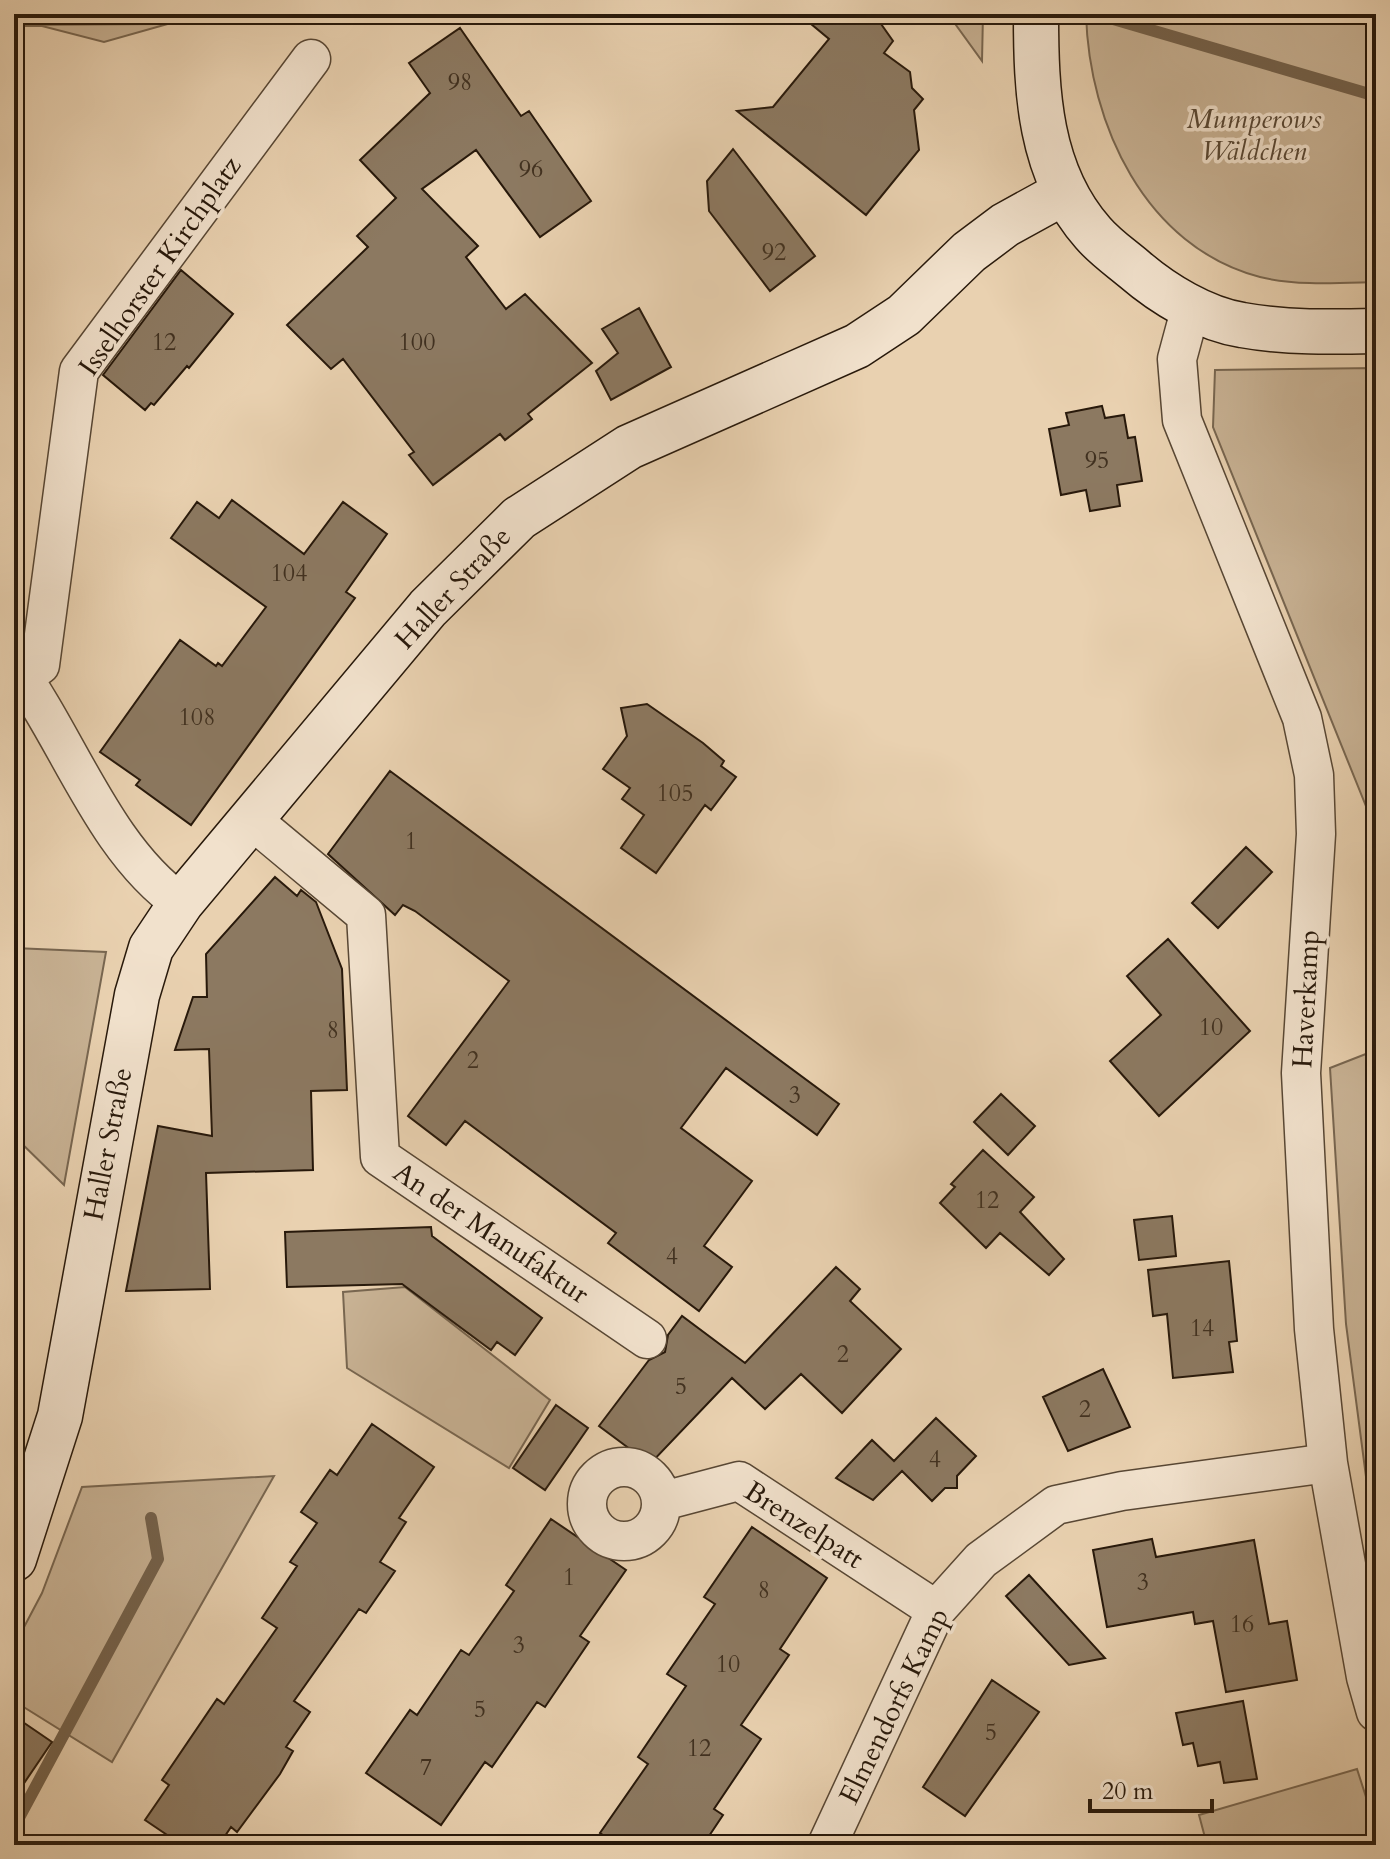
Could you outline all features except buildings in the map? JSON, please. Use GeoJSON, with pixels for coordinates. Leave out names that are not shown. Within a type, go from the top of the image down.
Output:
{"type":"FeatureCollection","features":[{"type":"Feature","properties":{"kind":"street"},"geometry":{"type":"LineString","coordinates":[[1036,14],[1038,102],[1046,146],[1065,192],[1093,233],[1149,282],[1191,307],[1239,325],[1322,333],[1376,331]]}},
{"type":"Feature","properties":{"kind":"street","name":"Isselhorster Kirchplatz"},"geometry":{"type":"LineString","coordinates":[[181,903],[158,887],[126,848],[18,671],[40,665],[79,371],[311,59]]}},
{"type":"Feature","properties":{"kind":"street","name":"Haller Straße"},"geometry":{"type":"LineString","coordinates":[[14,1559],[60,1416],[137,995],[151,948],[181,903],[428,608],[519,518],[629,447],[857,346],[904,315],[969,252],[1005,225],[1065,192]]}},
{"type":"Feature","properties":{"kind":"street","name":"Haverkamp"},"geometry":{"type":"LineString","coordinates":[[1191,307],[1177,359],[1182,420],[1302,718],[1314,775],[1316,834],[1301,1073],[1314,1329],[1328,1463],[1366,1677],[1376,1712]]}},
{"type":"Feature","properties":{"kind":"street","name":"An der Manufaktur"},"geometry":{"type":"LineString","coordinates":[[252,820],[366,915],[380,1157],[647,1339]]}},
{"type":"Feature","properties":{"kind":"street","name":"Elmendorfs Kamp"},"geometry":{"type":"LineString","coordinates":[[827,1845],[936,1610],[981,1560],[1056,1505],[1122,1491],[1328,1463]]}},
{"type":"Feature","properties":{"kind":"street","name":"Brenzelpatt"},"geometry":{"type":"LineString","coordinates":[[663,1501],[739,1481],[936,1610]]}},
{"type":"Feature","properties":{"kind":"green space"},"geometry":{"type":"Polygon","coordinates":[[[14,14],[203,14],[104,42],[42,26],[14,26],[14,14]]]}},
{"type":"Feature","properties":{"kind":"green space"},"geometry":{"type":"Polygon","coordinates":[[[948,14],[983,14],[982,61],[948,14]]]}},
{"type":"Feature","properties":{"kind":"green space","name":"Mumperows Wäldchen"},"geometry":{"type":"Polygon","coordinates":[[[1086,14],[1376,14],[1376,282],[1303,283],[1260,277],[1220,262],[1185,239],[1155,210],[1131,176],[1112,138],[1098,97],[1086,14]]]}},
{"type":"Feature","properties":{"kind":"green space"},"geometry":{"type":"Polygon","coordinates":[[[1376,368],[1376,831],[1213,427],[1215,370],[1376,368]]]}},
{"type":"Feature","properties":{"kind":"green space"},"geometry":{"type":"Polygon","coordinates":[[[14,948],[106,952],[64,1185],[14,1136],[14,948]]]}},
{"type":"Feature","properties":{"kind":"green space"},"geometry":{"type":"Polygon","coordinates":[[[1376,1050],[1376,1553],[1346,1324],[1330,1068],[1376,1050]]]}},
{"type":"Feature","properties":{"kind":"green space"},"geometry":{"type":"Polygon","coordinates":[[[405,1287],[550,1400],[509,1468],[347,1368],[343,1292],[405,1287]]]}},
{"type":"Feature","properties":{"kind":"green space"},"geometry":{"type":"Polygon","coordinates":[[[274,1476],[112,1762],[14,1701],[14,1646],[42,1593],[82,1487],[274,1476]]]}},
{"type":"Feature","properties":{"kind":"green space"},"geometry":{"type":"Polygon","coordinates":[[[1357,1769],[1376,1828],[1376,1845],[1207,1845],[1199,1815],[1357,1769]]]}},
{"type":"Feature","properties":{"kind":"waterway"},"geometry":{"type":"LineString","coordinates":[[14,20],[157,19],[177,14]]}},
{"type":"Feature","properties":{"kind":"waterway"},"geometry":{"type":"LineString","coordinates":[[1103,16],[1376,96]]}},
{"type":"Feature","properties":{"kind":"waterway"},"geometry":{"type":"LineString","coordinates":[[14,1827],[158,1559],[151,1518]]}}]}
